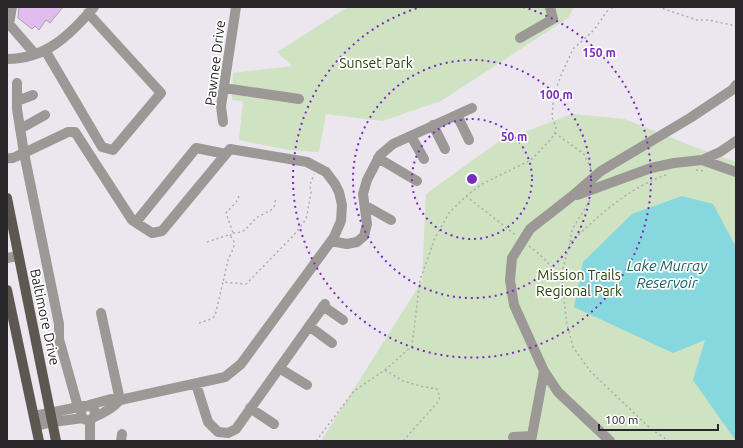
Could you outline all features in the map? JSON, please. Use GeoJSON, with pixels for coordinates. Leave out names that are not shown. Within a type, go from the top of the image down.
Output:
{"type":"FeatureCollection","features":[{"type":"Feature","properties":{"kind":"main road","name":"Baltimore Drive"},"geometry":{"type":"LineString","coordinates":[[7,198],[56,441]]}},
{"type":"Feature","properties":{"kind":"main road"},"geometry":{"type":"LineString","coordinates":[[7,290],[39,441]]}},
{"type":"Feature","properties":{"kind":"street"},"geometry":{"type":"LineString","coordinates":[[12,7],[8,24],[36,54]]}},
{"type":"Feature","properties":{"kind":"street","name":"Pawnee Drive"},"geometry":{"type":"LineString","coordinates":[[223,122],[221,106],[236,7]]}},
{"type":"Feature","properties":{"kind":"street"},"geometry":{"type":"LineString","coordinates":[[520,38],[553,20],[550,7]]}},
{"type":"Feature","properties":{"kind":"street"},"geometry":{"type":"LineString","coordinates":[[7,59],[15,59],[36,54],[59,42],[71,33],[91,9],[161,93],[113,150],[102,147],[45,50]]}},
{"type":"Feature","properties":{"kind":"street"},"geometry":{"type":"LineString","coordinates":[[18,83],[17,101],[22,154],[59,324],[59,339],[84,406]]}},
{"type":"Feature","properties":{"kind":"street"},"geometry":{"type":"LineString","coordinates":[[593,183],[601,171],[690,118],[732,90],[736,85]]}},
{"type":"Feature","properties":{"kind":"street"},"geometry":{"type":"LineString","coordinates":[[224,88],[299,100]]}},
{"type":"Feature","properties":{"kind":"street"},"geometry":{"type":"LineString","coordinates":[[17,101],[33,95]]}},
{"type":"Feature","properties":{"kind":"street"},"geometry":{"type":"LineString","coordinates":[[331,241],[347,244],[357,242],[364,236],[368,224],[363,194],[367,180],[380,155],[393,144],[472,108]]}},
{"type":"Feature","properties":{"kind":"street"},"geometry":{"type":"LineString","coordinates":[[20,129],[45,115]]}},
{"type":"Feature","properties":{"kind":"street"},"geometry":{"type":"LineString","coordinates":[[457,115],[469,140]]}},
{"type":"Feature","properties":{"kind":"street"},"geometry":{"type":"LineString","coordinates":[[433,125],[445,150]]}},
{"type":"Feature","properties":{"kind":"street"},"geometry":{"type":"LineString","coordinates":[[7,158],[16,158],[68,132],[75,132],[132,220],[152,232],[162,231],[230,149],[307,162],[326,172],[335,184],[342,204],[341,221],[331,241],[241,364],[225,377],[120,400],[111,399],[84,406],[52,418]]}},
{"type":"Feature","properties":{"kind":"street"},"geometry":{"type":"LineString","coordinates":[[411,136],[424,158]]}},
{"type":"Feature","properties":{"kind":"street"},"geometry":{"type":"LineString","coordinates":[[610,441],[558,392],[544,371],[514,305],[510,280],[512,258],[530,229],[571,197],[593,183],[674,163],[702,160],[720,152],[736,141]]}},
{"type":"Feature","properties":{"kind":"street"},"geometry":{"type":"LineString","coordinates":[[136,222],[196,148],[226,154]]}},
{"type":"Feature","properties":{"kind":"street"},"geometry":{"type":"LineString","coordinates":[[7,154],[15,152],[22,154]]}},
{"type":"Feature","properties":{"kind":"street"},"geometry":{"type":"LineString","coordinates":[[378,158],[417,181]]}},
{"type":"Feature","properties":{"kind":"street"},"geometry":{"type":"LineString","coordinates":[[702,160],[736,172]]}},
{"type":"Feature","properties":{"kind":"street"},"geometry":{"type":"LineString","coordinates":[[366,206],[391,220]]}},
{"type":"Feature","properties":{"kind":"street"},"geometry":{"type":"LineString","coordinates":[[7,258],[18,256]]}},
{"type":"Feature","properties":{"kind":"street"},"geometry":{"type":"LineString","coordinates":[[196,384],[208,422],[218,432],[228,433],[236,429],[324,305],[344,320]]}},
{"type":"Feature","properties":{"kind":"street"},"geometry":{"type":"LineString","coordinates":[[101,313],[120,400]]}},
{"type":"Feature","properties":{"kind":"street"},"geometry":{"type":"LineString","coordinates":[[308,326],[332,343]]}},
{"type":"Feature","properties":{"kind":"street"},"geometry":{"type":"LineString","coordinates":[[279,368],[307,385]]}},
{"type":"Feature","properties":{"kind":"street"},"geometry":{"type":"LineString","coordinates":[[513,437],[532,439],[544,371]]}},
{"type":"Feature","properties":{"kind":"street"},"geometry":{"type":"LineString","coordinates":[[538,404],[543,397],[550,392],[558,392]]}},
{"type":"Feature","properties":{"kind":"street"},"geometry":{"type":"LineString","coordinates":[[35,421],[52,418],[89,418],[104,413],[114,407],[120,400]]}},
{"type":"Feature","properties":{"kind":"street"},"geometry":{"type":"LineString","coordinates":[[84,406],[80,412],[89,418]]}},
{"type":"Feature","properties":{"kind":"street"},"geometry":{"type":"LineString","coordinates":[[250,408],[274,424]]}},
{"type":"Feature","properties":{"kind":"street"},"geometry":{"type":"LineString","coordinates":[[89,418],[90,441]]}},
{"type":"Feature","properties":{"kind":"path"},"geometry":{"type":"LineString","coordinates":[[316,441],[354,391],[385,370],[412,346],[420,280],[434,238],[449,213],[466,196],[482,184],[531,160],[550,140],[555,133],[556,127],[552,117],[554,94],[573,49],[594,30],[610,8],[619,7]]}},
{"type":"Feature","properties":{"kind":"path"},"geometry":{"type":"LineString","coordinates":[[658,7],[697,20],[709,20],[736,26]]}},
{"type":"Feature","properties":{"kind":"path"},"geometry":{"type":"LineString","coordinates":[[555,133],[584,154],[589,163],[594,193],[572,230],[562,272],[567,325],[573,347],[590,371],[651,429],[669,441]]}},
{"type":"Feature","properties":{"kind":"path"},"geometry":{"type":"LineString","coordinates":[[690,170],[712,172],[715,165]]}},
{"type":"Feature","properties":{"kind":"path"},"geometry":{"type":"LineString","coordinates":[[223,282],[246,284],[294,235],[307,216],[311,192],[310,180],[318,168]]}},
{"type":"Feature","properties":{"kind":"path"},"geometry":{"type":"LineString","coordinates":[[570,243],[609,207],[642,185],[670,173]]}},
{"type":"Feature","properties":{"kind":"path"},"geometry":{"type":"LineString","coordinates":[[233,233],[226,214],[238,200],[238,195]]}},
{"type":"Feature","properties":{"kind":"path"},"geometry":{"type":"LineString","coordinates":[[207,242],[221,237],[230,236],[233,233],[245,230],[256,218],[274,207],[276,198]]}},
{"type":"Feature","properties":{"kind":"path"},"geometry":{"type":"LineString","coordinates":[[199,323],[211,319],[214,316],[228,260],[235,246],[230,236]]}},
{"type":"Feature","properties":{"kind":"path"},"geometry":{"type":"LineString","coordinates":[[385,370],[403,381],[437,389],[440,397],[437,403],[403,441]]}},
{"type":"Feature","properties":{"kind":"green space","name":"Sunset Park"},"geometry":{"type":"Polygon","coordinates":[[[348,7],[574,7],[568,18],[441,101],[382,121],[326,114],[319,152],[289,150],[239,140],[243,101],[232,100],[233,73],[292,66],[277,52],[348,7]]]}},
{"type":"Feature","properties":{"kind":"green space","name":"Mission Trails Regional Park"},"geometry":{"type":"Polygon","coordinates":[[[572,114],[624,119],[736,162],[736,441],[321,441],[422,281],[426,194],[498,142],[572,114]]]}},
{"type":"Feature","properties":{"kind":"water","name":"Lake Murray Reservoir"},"geometry":{"type":"Polygon","coordinates":[[[682,196],[713,204],[736,247],[736,441],[693,380],[705,340],[673,353],[574,307],[583,262],[632,214],[682,196]]]}},
{"type":"Feature","properties":{"kind":"building"},"geometry":{"type":"Polygon","coordinates":[[[19,7],[63,7],[50,23],[46,20],[39,30],[35,26],[32,29],[18,18],[19,7]]]}}]}
